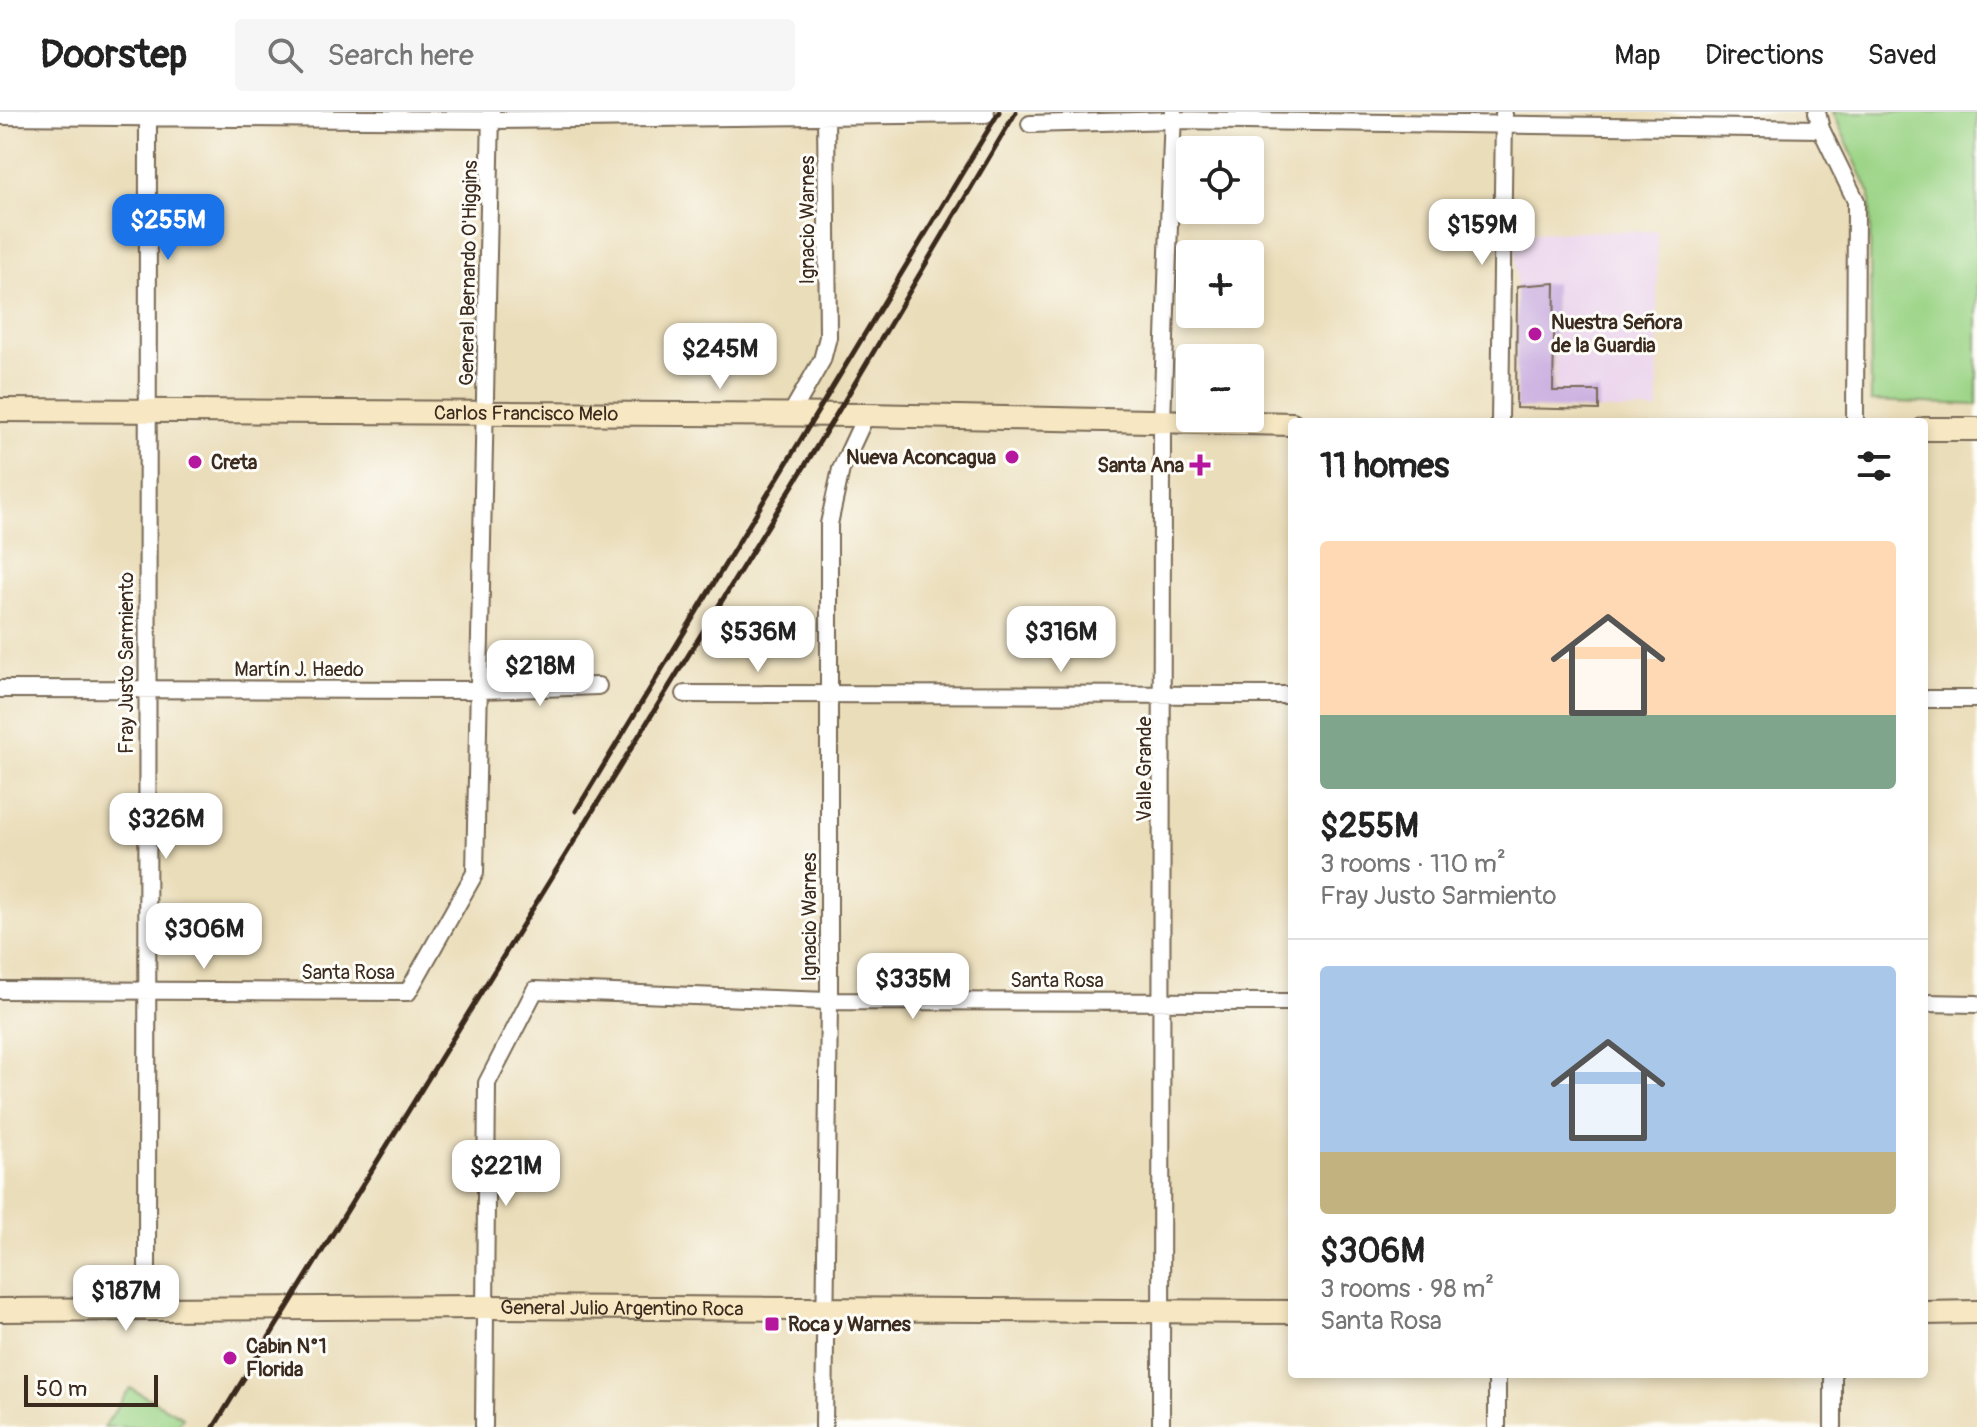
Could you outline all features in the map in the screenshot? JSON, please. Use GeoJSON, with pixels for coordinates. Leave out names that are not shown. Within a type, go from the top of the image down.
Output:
{"type":"FeatureCollection","features":[{"type":"Feature","properties":{"kind":"street","name":"Fray Justo Sarmiento"},"geometry":{"type":"LineString","coordinates":[[147,1310],[148,114]]}},
{"type":"Feature","properties":{"kind":"street","name":"Ignacio Warnes"},"geometry":{"type":"LineString","coordinates":[[791,414],[822,360],[828,337],[826,114]]}},
{"type":"Feature","properties":{"kind":"street"},"geometry":{"type":"LineString","coordinates":[[0,116],[986,114]]}},
{"type":"Feature","properties":{"kind":"street","name":"General Bernardo O'Higgins"},"geometry":{"type":"LineString","coordinates":[[408,992],[475,873],[491,116]]}},
{"type":"Feature","properties":{"kind":"street"},"geometry":{"type":"LineString","coordinates":[[1030,124],[1173,116],[1819,120],[1856,201],[1855,418]]}},
{"type":"Feature","properties":{"kind":"street","name":"Valle Grande"},"geometry":{"type":"LineString","coordinates":[[1161,1427],[1164,999],[1162,423],[1173,116]]}},
{"type":"Feature","properties":{"kind":"street"},"geometry":{"type":"LineString","coordinates":[[1500,418],[1504,117]]}},
{"type":"Feature","properties":{"kind":"street","name":"Carlos Francisco Melo"},"geometry":{"type":"LineString","coordinates":[[0,410],[791,414],[1288,424]]}},
{"type":"Feature","properties":{"kind":"street","name":"Ignacio Warnes"},"geometry":{"type":"LineString","coordinates":[[824,1427],[829,1001],[829,524],[841,469],[866,415]]}},
{"type":"Feature","properties":{"kind":"street"},"geometry":{"type":"LineString","coordinates":[[1928,429],[1977,429]]}},
{"type":"Feature","properties":{"kind":"street","name":"Martín J. Haedo"},"geometry":{"type":"LineString","coordinates":[[0,689],[481,690],[598,686]]}},
{"type":"Feature","properties":{"kind":"street"},"geometry":{"type":"LineString","coordinates":[[685,694],[1288,695]]}},
{"type":"Feature","properties":{"kind":"street"},"geometry":{"type":"LineString","coordinates":[[1928,699],[1977,699]]}},
{"type":"Feature","properties":{"kind":"street","name":"Santa Rosa"},"geometry":{"type":"LineString","coordinates":[[0,990],[408,992]]}},
{"type":"Feature","properties":{"kind":"street","name":"Santa Rosa"},"geometry":{"type":"LineString","coordinates":[[486,1307],[487,1083],[535,990],[829,1001],[1164,999],[1288,1002]]}},
{"type":"Feature","properties":{"kind":"street"},"geometry":{"type":"LineString","coordinates":[[1928,1003],[1977,1004]]}},
{"type":"Feature","properties":{"kind":"street"},"geometry":{"type":"LineString","coordinates":[[484,1427],[486,1307]]}},
{"type":"Feature","properties":{"kind":"street","name":"General Julio Argentino Roca"},"geometry":{"type":"LineString","coordinates":[[0,1310],[486,1307],[1288,1312]]}},
{"type":"Feature","properties":{"kind":"street"},"geometry":{"type":"LineString","coordinates":[[1928,1313],[1977,1312]]}},
{"type":"Feature","properties":{"kind":"street"},"geometry":{"type":"LineString","coordinates":[[1497,1378],[1497,1427]]}},
{"type":"Feature","properties":{"kind":"street"},"geometry":{"type":"LineString","coordinates":[[1833,1378],[1833,1427]]}},
{"type":"Feature","properties":{"kind":"shaded area"},"geometry":{"type":"Polygon","coordinates":[[[1657,231],[1658,410],[1599,410],[1599,391],[1556,391],[1555,284],[1517,286],[1514,232],[1657,231]]]}},
{"type":"Feature","properties":{"kind":"green space"},"geometry":{"type":"Polygon","coordinates":[[[1833,112],[1977,112],[1977,405],[1871,401],[1870,194],[1833,112]]]}},
{"type":"Feature","properties":{"kind":"green space"},"geometry":{"type":"Polygon","coordinates":[[[130,1388],[183,1417],[177,1427],[104,1427],[130,1388]]]}},
{"type":"Feature","properties":{"kind":"building","name":"Nuestra Señora de la Guardia"},"geometry":{"type":"Polygon","coordinates":[[[1555,283],[1553,391],[1599,391],[1599,410],[1516,408],[1517,286],[1555,283]]]}},
{"type":"Feature","properties":{"kind":"railway"},"geometry":{"type":"LineString","coordinates":[[576,811],[999,112]]}},
{"type":"Feature","properties":{"kind":"railway"},"geometry":{"type":"LineString","coordinates":[[214,1427],[836,415],[1016,112]]}},
{"type":"Feature","properties":{"kind":"place","name":"Nuestra Señora de la Guardia"},"geometry":{"type":"Point","coordinates":[1535,334]}},
{"type":"Feature","properties":{"kind":"place","name":"Nueva Aconcagua"},"geometry":{"type":"Point","coordinates":[1012,457]}},
{"type":"Feature","properties":{"kind":"place","name":"Creta"},"geometry":{"type":"Point","coordinates":[195,462]}},
{"type":"Feature","properties":{"kind":"place","name":"Santa Ana"},"geometry":{"type":"Point","coordinates":[1200,465]}},
{"type":"Feature","properties":{"kind":"place","name":"Roca y Warnes"},"geometry":{"type":"Point","coordinates":[772,1324]}},
{"type":"Feature","properties":{"kind":"place","name":"Cabin N°1 Florida"},"geometry":{"type":"Point","coordinates":[230,1358]}}]}
